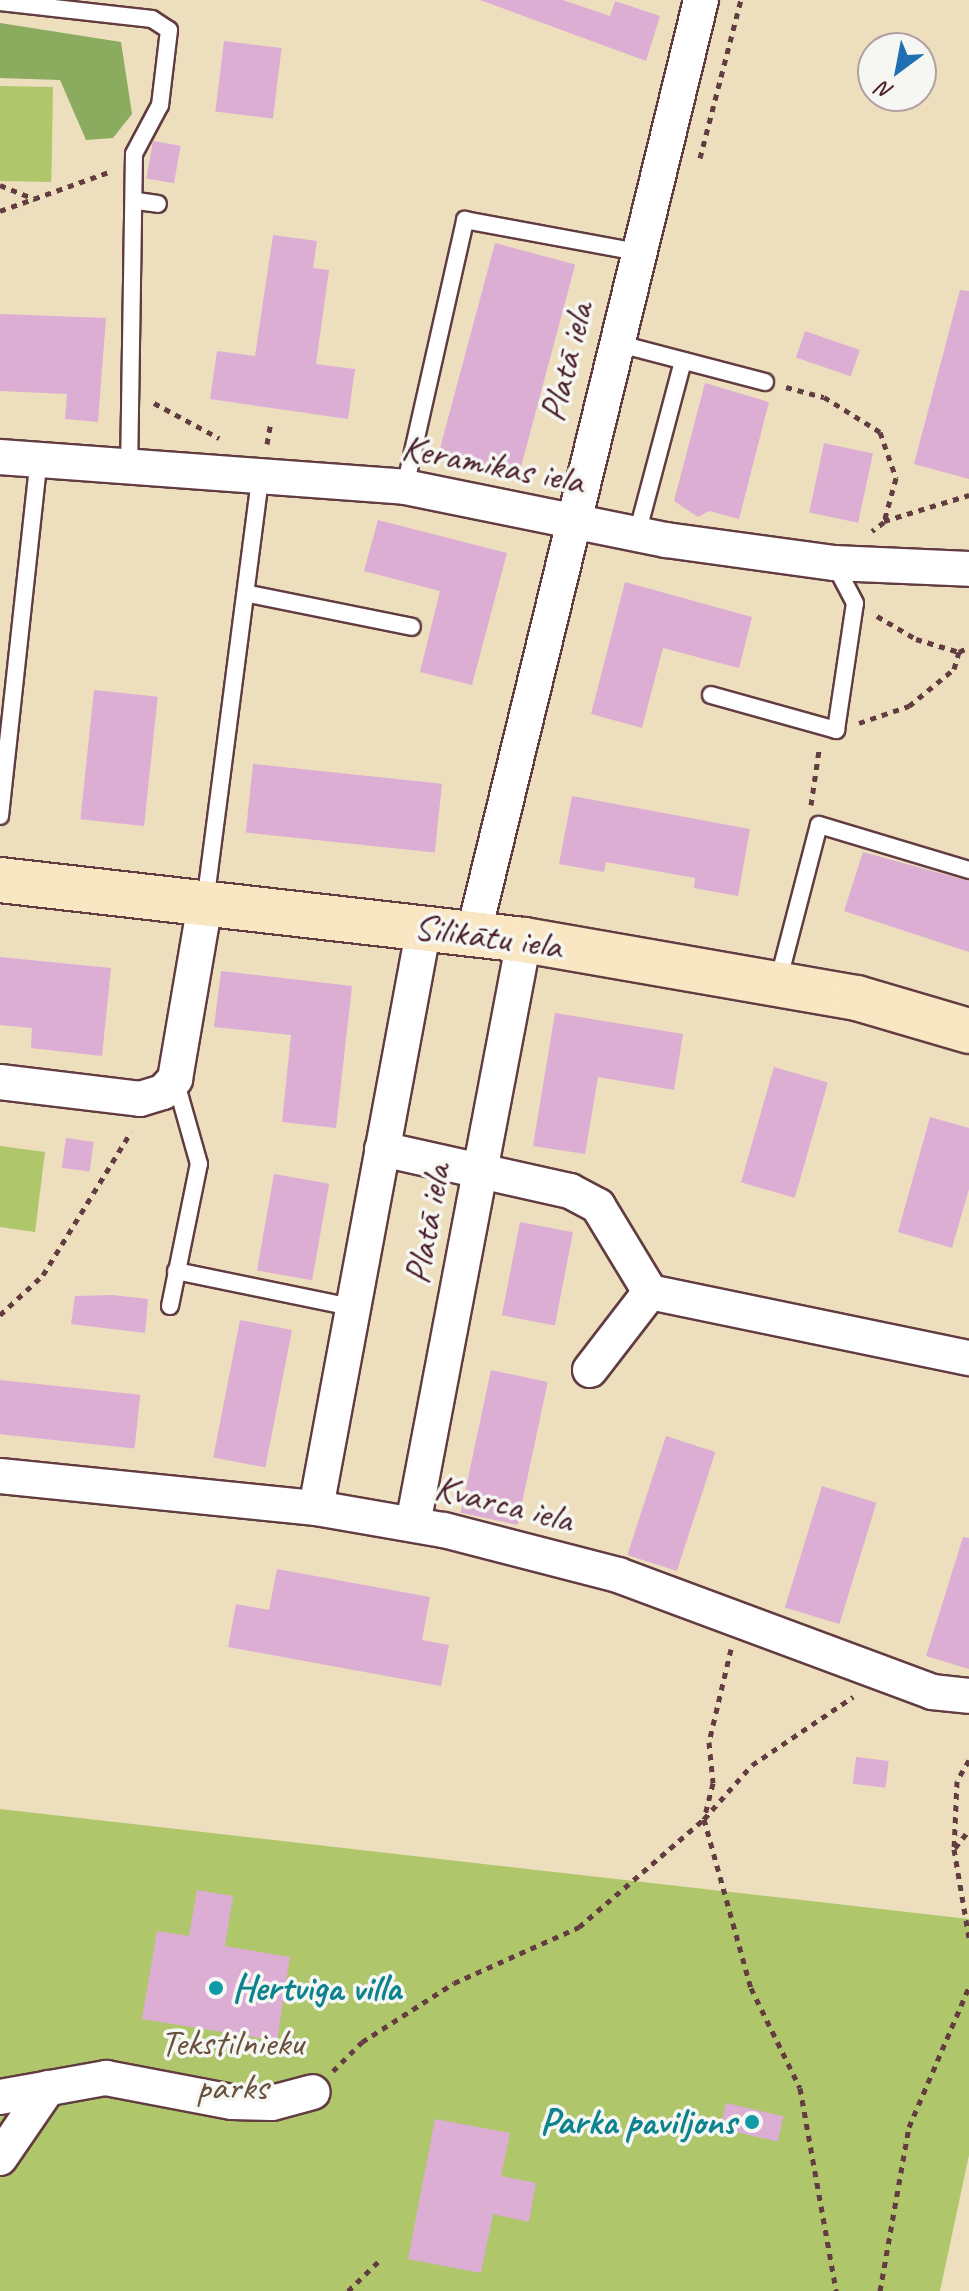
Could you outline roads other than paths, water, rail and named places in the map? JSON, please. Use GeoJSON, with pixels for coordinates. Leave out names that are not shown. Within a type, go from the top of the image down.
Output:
{"type":"FeatureCollection","features":[{"type":"Feature","properties":{"kind":"main road","name":"Silikātu iela"},"geometry":{"type":"LineString","coordinates":[[0,880],[474,932],[778,983],[969,1031]]}},
{"type":"Feature","properties":{"kind":"street","name":"Platā iela"},"geometry":{"type":"LineString","coordinates":[[474,932],[569,522],[701,0]]}},
{"type":"Feature","properties":{"kind":"street","name":"Keramikas iela"},"geometry":{"type":"LineString","coordinates":[[0,457],[129,464],[260,458],[637,534],[834,563],[969,569]]}},
{"type":"Feature","properties":{"kind":"street"},"geometry":{"type":"LineString","coordinates":[[0,1082],[140,1099],[175,1079],[205,903]]}},
{"type":"Feature","properties":{"kind":"street","name":"Platā iela"},"geometry":{"type":"LineString","coordinates":[[316,1508],[424,927]]}},
{"type":"Feature","properties":{"kind":"street","name":"Platā iela"},"geometry":{"type":"LineString","coordinates":[[413,1524],[524,940]]}},
{"type":"Feature","properties":{"kind":"street"},"geometry":{"type":"LineString","coordinates":[[382,1149],[570,1191],[598,1206],[650,1292],[969,1358]]}},
{"type":"Feature","properties":{"kind":"street"},"geometry":{"type":"LineString","coordinates":[[590,1370],[650,1292]]}},
{"type":"Feature","properties":{"kind":"street","name":"Kvarca iela"},"geometry":{"type":"LineString","coordinates":[[0,1476],[316,1508],[413,1524],[618,1575],[884,1672],[969,1696]]}},
{"type":"Feature","properties":{"kind":"street"},"geometry":{"type":"LineString","coordinates":[[0,2097],[106,2078],[272,2103],[313,2092]]}},
{"type":"Feature","properties":{"kind":"street"},"geometry":{"type":"LineString","coordinates":[[0,2158],[48,2088]]}},
{"type":"Feature","properties":{"kind":"lane"},"geometry":{"type":"LineString","coordinates":[[0,2],[152,19],[169,30],[160,105],[134,154],[137,201],[129,464]]}},
{"type":"Feature","properties":{"kind":"lane"},"geometry":{"type":"LineString","coordinates":[[137,201],[158,204]]}},
{"type":"Feature","properties":{"kind":"lane"},"geometry":{"type":"LineString","coordinates":[[405,487],[465,220],[637,252]]}},
{"type":"Feature","properties":{"kind":"lane"},"geometry":{"type":"LineString","coordinates":[[614,343],[765,382]]}},
{"type":"Feature","properties":{"kind":"lane"},"geometry":{"type":"LineString","coordinates":[[637,534],[683,361]]}},
{"type":"Feature","properties":{"kind":"lane"},"geometry":{"type":"LineString","coordinates":[[205,903],[249,594],[260,458]]}},
{"type":"Feature","properties":{"kind":"lane"},"geometry":{"type":"LineString","coordinates":[[0,816],[39,459]]}},
{"type":"Feature","properties":{"kind":"lane"},"geometry":{"type":"LineString","coordinates":[[711,695],[836,730],[855,603],[834,563]]}},
{"type":"Feature","properties":{"kind":"lane"},"geometry":{"type":"LineString","coordinates":[[249,594],[412,627]]}},
{"type":"Feature","properties":{"kind":"lane"},"geometry":{"type":"LineString","coordinates":[[778,983],[819,825],[969,870]]}},
{"type":"Feature","properties":{"kind":"lane"},"geometry":{"type":"LineString","coordinates":[[170,1306],[199,1164],[175,1079]]}},
{"type":"Feature","properties":{"kind":"lane"},"geometry":{"type":"LineString","coordinates":[[176,1271],[352,1307]]}},
{"type":"Feature","properties":{"kind":"place","name":"Hertviga villa"},"geometry":{"type":"Point","coordinates":[216,1988]}},
{"type":"Feature","properties":{"kind":"place","name":"Parka paviljons"},"geometry":{"type":"Point","coordinates":[752,2122]}},
{"type":"Feature","properties":{"kind":"park label","name":"Tekstilnieku parks"},"geometry":{"type":"Point","coordinates":[232,2065]}}]}
